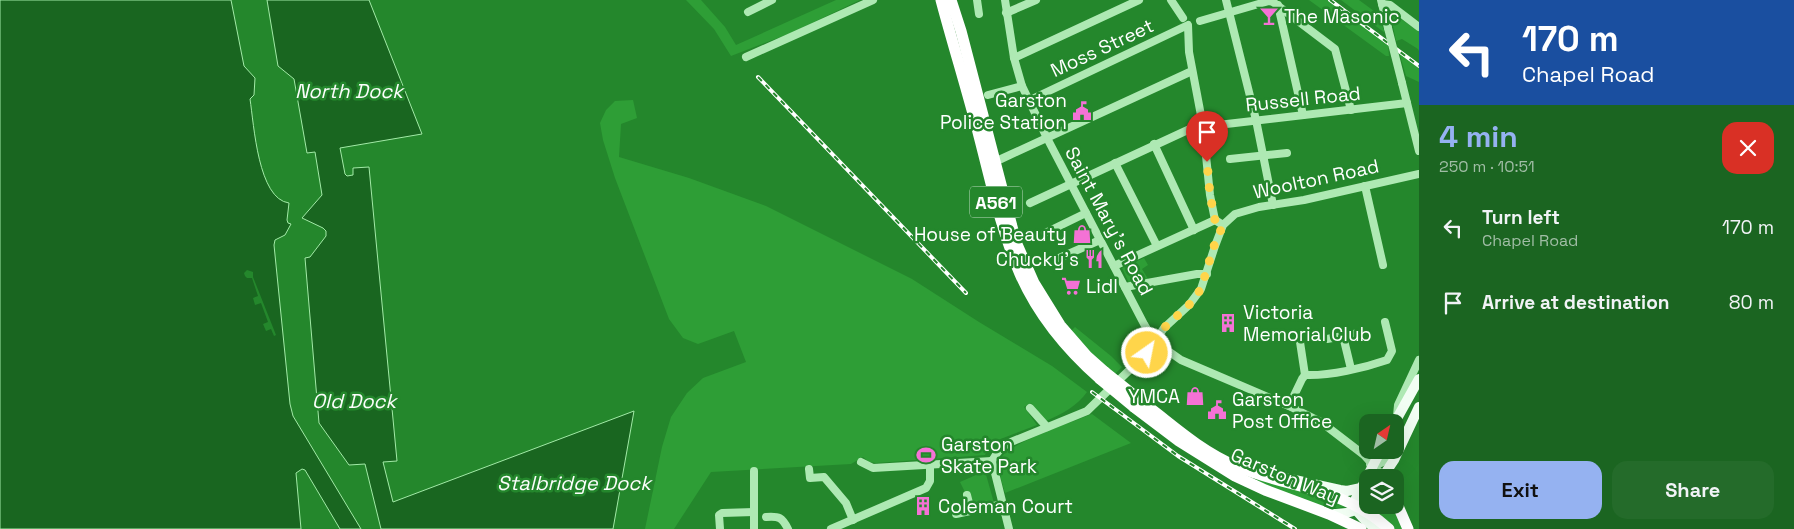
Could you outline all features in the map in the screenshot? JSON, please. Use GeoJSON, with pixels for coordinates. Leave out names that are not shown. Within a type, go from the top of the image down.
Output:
{"type":"FeatureCollection","features":[{"type":"Feature","properties":{"kind":"highway","name":"Garston Way"},"geometry":{"type":"LineString","coordinates":[[941,0],[956,48],[1010,247],[1020,274],[1034,300],[1054,330],[1080,362],[1103,375],[1179,441],[1235,476],[1361,529]]}},
{"type":"Feature","properties":{"kind":"highway","name":"Garston Way"},"geometry":{"type":"LineString","coordinates":[[951,0],[961,31],[1016,242],[1034,283],[1060,325],[1103,375]]}},
{"type":"Feature","properties":{"kind":"highway","name":"Garston Way"},"geometry":{"type":"LineString","coordinates":[[1137,403],[1206,450],[1238,467],[1359,505]]}},
{"type":"Feature","properties":{"kind":"highway","name":"A561"},"geometry":{"type":"LineString","coordinates":[[1371,514],[1390,529]]}},
{"type":"Feature","properties":{"kind":"highway"},"geometry":{"type":"LineString","coordinates":[[1402,514],[1408,529]]}},
{"type":"Feature","properties":{"kind":"main road"},"geometry":{"type":"LineString","coordinates":[[1399,414],[1419,379]]}},
{"type":"Feature","properties":{"kind":"main road"},"geometry":{"type":"LineString","coordinates":[[1404,438],[1415,421],[1419,407]]}},
{"type":"Feature","properties":{"kind":"main road"},"geometry":{"type":"LineString","coordinates":[[1371,469],[1376,459]]}},
{"type":"Feature","properties":{"kind":"main road","name":"A561"},"geometry":{"type":"LineString","coordinates":[[1263,476],[1288,477],[1340,490],[1359,488]]}},
{"type":"Feature","properties":{"kind":"main road"},"geometry":{"type":"LineString","coordinates":[[1329,514],[1340,514],[1359,505]]}},
{"type":"Feature","properties":{"kind":"main road","name":"A561"},"geometry":{"type":"LineString","coordinates":[[1362,514],[1364,520],[1376,529]]}},
{"type":"Feature","properties":{"kind":"street"},"geometry":{"type":"LineString","coordinates":[[748,12],[772,0]]}},
{"type":"Feature","properties":{"kind":"street"},"geometry":{"type":"LineString","coordinates":[[746,57],[873,0]]}},
{"type":"Feature","properties":{"kind":"street"},"geometry":{"type":"LineString","coordinates":[[977,0],[980,14]]}},
{"type":"Feature","properties":{"kind":"street","name":"Saint Mary's Road"},"geometry":{"type":"LineString","coordinates":[[1004,0],[1014,58],[1022,86],[1047,138],[1154,341]]}},
{"type":"Feature","properties":{"kind":"street"},"geometry":{"type":"LineString","coordinates":[[1006,14],[1036,0]]}},
{"type":"Feature","properties":{"kind":"street"},"geometry":{"type":"LineString","coordinates":[[1014,58],[1139,0]]}},
{"type":"Feature","properties":{"kind":"street"},"geometry":{"type":"LineString","coordinates":[[1009,529],[992,461],[996,452],[1003,446],[1087,411],[1147,353],[1164,328],[1193,300],[1201,289],[1214,246],[1223,225],[1215,220],[1210,195],[1203,126],[1192,71],[1186,22],[1171,0]]}},
{"type":"Feature","properties":{"kind":"street"},"geometry":{"type":"LineString","coordinates":[[1226,0],[1256,120],[1273,205]]}},
{"type":"Feature","properties":{"kind":"street"},"geometry":{"type":"LineString","coordinates":[[1200,22],[1269,2],[1278,5],[1335,48],[1351,110]]}},
{"type":"Feature","properties":{"kind":"street"},"geometry":{"type":"LineString","coordinates":[[1381,2],[1390,5],[1419,27]]}},
{"type":"Feature","properties":{"kind":"street"},"geometry":{"type":"LineString","coordinates":[[1381,2],[1419,151]]}},
{"type":"Feature","properties":{"kind":"street"},"geometry":{"type":"LineString","coordinates":[[1278,5],[1303,116]]}},
{"type":"Feature","properties":{"kind":"street","name":"Moss Street"},"geometry":{"type":"LineString","coordinates":[[1030,100],[1186,22]]}},
{"type":"Feature","properties":{"kind":"street"},"geometry":{"type":"LineString","coordinates":[[1001,160],[1192,71]]}},
{"type":"Feature","properties":{"kind":"street"},"geometry":{"type":"LineString","coordinates":[[988,95],[1022,86]]}},
{"type":"Feature","properties":{"kind":"street","name":"Russell Road"},"geometry":{"type":"LineString","coordinates":[[1030,203],[1184,130],[1203,126],[1407,104]]}},
{"type":"Feature","properties":{"kind":"street"},"geometry":{"type":"LineString","coordinates":[[1154,144],[1194,230]]}},
{"type":"Feature","properties":{"kind":"street"},"geometry":{"type":"LineString","coordinates":[[1230,160],[1287,153]]}},
{"type":"Feature","properties":{"kind":"street"},"geometry":{"type":"LineString","coordinates":[[1114,163],[1157,246]]}},
{"type":"Feature","properties":{"kind":"street","name":"Woolton Road"},"geometry":{"type":"LineString","coordinates":[[1223,225],[1235,214],[1419,174]]}},
{"type":"Feature","properties":{"kind":"street"},"geometry":{"type":"LineString","coordinates":[[1365,186],[1383,265]]}},
{"type":"Feature","properties":{"kind":"street"},"geometry":{"type":"LineString","coordinates":[[1045,233],[1086,213]]}},
{"type":"Feature","properties":{"kind":"street"},"geometry":{"type":"LineString","coordinates":[[1114,266],[1215,220]]}},
{"type":"Feature","properties":{"kind":"street"},"geometry":{"type":"LineString","coordinates":[[1057,258],[1100,240]]}},
{"type":"Feature","properties":{"kind":"street"},"geometry":{"type":"LineString","coordinates":[[1125,287],[1197,274],[1207,274]]}},
{"type":"Feature","properties":{"kind":"street"},"geometry":{"type":"LineString","coordinates":[[1305,375],[1315,376],[1387,360],[1392,351],[1385,322]]}},
{"type":"Feature","properties":{"kind":"street"},"geometry":{"type":"LineString","coordinates":[[1327,339],[1359,333]]}},
{"type":"Feature","properties":{"kind":"street"},"geometry":{"type":"LineString","coordinates":[[1343,336],[1351,369]]}},
{"type":"Feature","properties":{"kind":"street"},"geometry":{"type":"LineString","coordinates":[[1154,341],[1168,352],[1194,366],[1289,406],[1321,422],[1364,454],[1376,469]]}},
{"type":"Feature","properties":{"kind":"street"},"geometry":{"type":"LineString","coordinates":[[1289,406],[1305,375],[1300,342]]}},
{"type":"Feature","properties":{"kind":"street"},"geometry":{"type":"LineString","coordinates":[[1397,414],[1398,405],[1419,360]]}},
{"type":"Feature","properties":{"kind":"street"},"geometry":{"type":"LineString","coordinates":[[1030,408],[1047,427]]}},
{"type":"Feature","properties":{"kind":"street"},"geometry":{"type":"LineString","coordinates":[[1349,444],[1359,446]]}},
{"type":"Feature","properties":{"kind":"street"},"geometry":{"type":"LineString","coordinates":[[1373,465],[1382,463],[1386,459]]}},
{"type":"Feature","properties":{"kind":"street"},"geometry":{"type":"LineString","coordinates":[[861,462],[873,468],[992,461]]}},
{"type":"Feature","properties":{"kind":"street"},"geometry":{"type":"LineString","coordinates":[[831,529],[926,488],[930,481],[930,466]]}},
{"type":"Feature","properties":{"kind":"street"},"geometry":{"type":"LineString","coordinates":[[823,468],[824,477],[846,503],[853,520]]}},
{"type":"Feature","properties":{"kind":"street"},"geometry":{"type":"LineString","coordinates":[[809,469],[810,478],[824,477]]}},
{"type":"Feature","properties":{"kind":"street"},"geometry":{"type":"LineString","coordinates":[[745,477],[754,474],[754,529]]}},
{"type":"Feature","properties":{"kind":"street"},"geometry":{"type":"LineString","coordinates":[[967,495],[971,511]]}},
{"type":"Feature","properties":{"kind":"street"},"geometry":{"type":"LineString","coordinates":[[956,514],[1003,504]]}},
{"type":"Feature","properties":{"kind":"street"},"geometry":{"type":"LineString","coordinates":[[720,529],[719,515],[722,513],[754,512]]}},
{"type":"Feature","properties":{"kind":"street"},"geometry":{"type":"LineString","coordinates":[[771,526],[768,516],[778,516],[784,520],[788,529]]}},
{"type":"Feature","properties":{"kind":"shaded area"},"geometry":{"type":"Polygon","coordinates":[[[686,0],[701,0],[725,27],[736,45],[836,0],[860,0],[791,33],[731,56],[714,29],[686,0]]]}},
{"type":"Feature","properties":{"kind":"shaded area"},"geometry":{"type":"Polygon","coordinates":[[[1309,0],[1328,0],[1388,44],[1389,56],[1386,56],[1309,0]]]}},
{"type":"Feature","properties":{"kind":"shaded area"},"geometry":{"type":"Polygon","coordinates":[[[1341,0],[1359,0],[1378,14],[1385,33],[1341,0]]]}},
{"type":"Feature","properties":{"kind":"shaded area"},"geometry":{"type":"Polygon","coordinates":[[[1390,11],[1419,32],[1419,51],[1402,39],[1396,41],[1390,11]]]}},
{"type":"Feature","properties":{"kind":"shaded area"},"geometry":{"type":"Polygon","coordinates":[[[1399,52],[1419,67],[1419,82],[1406,76],[1399,52]]]}},
{"type":"Feature","properties":{"kind":"shaded area"},"geometry":{"type":"Polygon","coordinates":[[[633,100],[637,118],[621,124],[619,157],[689,178],[766,206],[912,279],[1052,366],[1087,392],[1069,409],[1046,421],[1031,403],[1024,407],[1037,425],[998,440],[991,445],[985,455],[876,463],[869,462],[863,457],[851,464],[711,472],[674,529],[645,529],[662,447],[671,417],[687,393],[703,378],[746,362],[734,331],[698,344],[683,338],[669,319],[615,178],[603,140],[600,123],[606,110],[615,101],[633,100]]]}},
{"type":"Feature","properties":{"kind":"shaded area"},"geometry":{"type":"Polygon","coordinates":[[[1144,258],[1148,265],[1142,269],[1148,279],[1129,283],[1122,268],[1144,258]]]}},
{"type":"Feature","properties":{"kind":"shaded area"},"geometry":{"type":"Polygon","coordinates":[[[1075,327],[1122,367],[1115,374],[1093,355],[1071,331],[1075,327]]]}},
{"type":"Feature","properties":{"kind":"shaded area"},"geometry":{"type":"Polygon","coordinates":[[[1092,414],[1131,443],[1005,493],[1000,476],[1000,467],[1001,458],[1006,452],[1057,427],[1092,414]]]}},
{"type":"Feature","properties":{"kind":"shaded area"},"geometry":{"type":"Polygon","coordinates":[[[985,471],[994,503],[976,507],[972,502],[971,494],[965,492],[960,482],[985,471]]]}},
{"type":"Feature","properties":{"kind":"shaded area"},"geometry":{"type":"Polygon","coordinates":[[[1257,478],[1328,497],[1346,506],[1323,508],[1255,483],[1257,478]]]}},
{"type":"Feature","properties":{"kind":"shaded area"},"geometry":{"type":"Polygon","coordinates":[[[1377,514],[1398,514],[1404,529],[1395,529],[1377,514]]]}},
{"type":"Feature","properties":{"kind":"water"},"geometry":{"type":"Polygon","coordinates":[[[0,0],[231,0],[244,66],[255,78],[254,95],[250,99],[259,159],[270,189],[279,198],[289,203],[287,220],[291,224],[285,235],[275,240],[274,245],[290,404],[293,416],[361,529],[340,529],[305,470],[302,469],[296,473],[301,529],[0,529],[0,0]]]}},
{"type":"Feature","properties":{"kind":"water"},"geometry":{"type":"Polygon","coordinates":[[[267,0],[369,0],[422,134],[340,148],[347,176],[353,175],[353,168],[369,167],[397,461],[383,462],[393,502],[634,411],[613,529],[381,529],[365,464],[349,465],[319,423],[305,258],[310,257],[326,236],[326,231],[302,218],[322,195],[315,152],[307,153],[294,79],[278,66],[267,0]]]}},
{"type":"Feature","properties":{"kind":"pier"},"geometry":{"type":"Polygon","coordinates":[[[247,270],[253,272],[253,277],[276,335],[274,336],[271,329],[266,331],[263,324],[268,322],[261,303],[255,305],[253,298],[258,296],[252,278],[245,276],[244,273],[247,270]]]}},
{"type":"Feature","properties":{"kind":"railway"},"geometry":{"type":"LineString","coordinates":[[1330,0],[1419,66]]}},
{"type":"Feature","properties":{"kind":"railway"},"geometry":{"type":"LineString","coordinates":[[758,77],[966,293]]}},
{"type":"Feature","properties":{"kind":"railway"},"geometry":{"type":"LineString","coordinates":[[1092,392],[1178,456],[1295,529]]}},
{"type":"Feature","properties":{"kind":"place","name":"The Masonic"},"geometry":{"type":"Point","coordinates":[1269,16]}},
{"type":"Feature","properties":{"kind":"place","name":"Garston Police Station"},"geometry":{"type":"Point","coordinates":[1082,111]}},
{"type":"Feature","properties":{"kind":"place","name":"House of Beauty"},"geometry":{"type":"Point","coordinates":[1082,234]}},
{"type":"Feature","properties":{"kind":"place","name":"Chucky's"},"geometry":{"type":"Point","coordinates":[1094,259]}},
{"type":"Feature","properties":{"kind":"place","name":"Lidl"},"geometry":{"type":"Point","coordinates":[1071,286]}},
{"type":"Feature","properties":{"kind":"place","name":"Victoria Memorial Club"},"geometry":{"type":"Point","coordinates":[1228,323]}},
{"type":"Feature","properties":{"kind":"place","name":"YMCA"},"geometry":{"type":"Point","coordinates":[1195,396]}},
{"type":"Feature","properties":{"kind":"place","name":"Garston Post Office"},"geometry":{"type":"Point","coordinates":[1217,410]}},
{"type":"Feature","properties":{"kind":"place","name":"Garston Skate Park"},"geometry":{"type":"Point","coordinates":[926,455]}},
{"type":"Feature","properties":{"kind":"place","name":"Coleman Court"},"geometry":{"type":"Point","coordinates":[923,506]}},
{"type":"Feature","properties":{"kind":"route"},"geometry":{"type":"LineString","coordinates":[[1147,353],[1164,328],[1189,305],[1204,284],[1214,246],[1223,225],[1215,220],[1210,195],[1207,162]]}},
{"type":"Feature","properties":{"kind":"water label","name":"North Dock"},"geometry":{"type":"Point","coordinates":[349,91]}},
{"type":"Feature","properties":{"kind":"water label","name":"Old Dock"},"geometry":{"type":"Point","coordinates":[354,401]}},
{"type":"Feature","properties":{"kind":"water label","name":"Stalbridge Dock"},"geometry":{"type":"Point","coordinates":[574,483]}}]}
